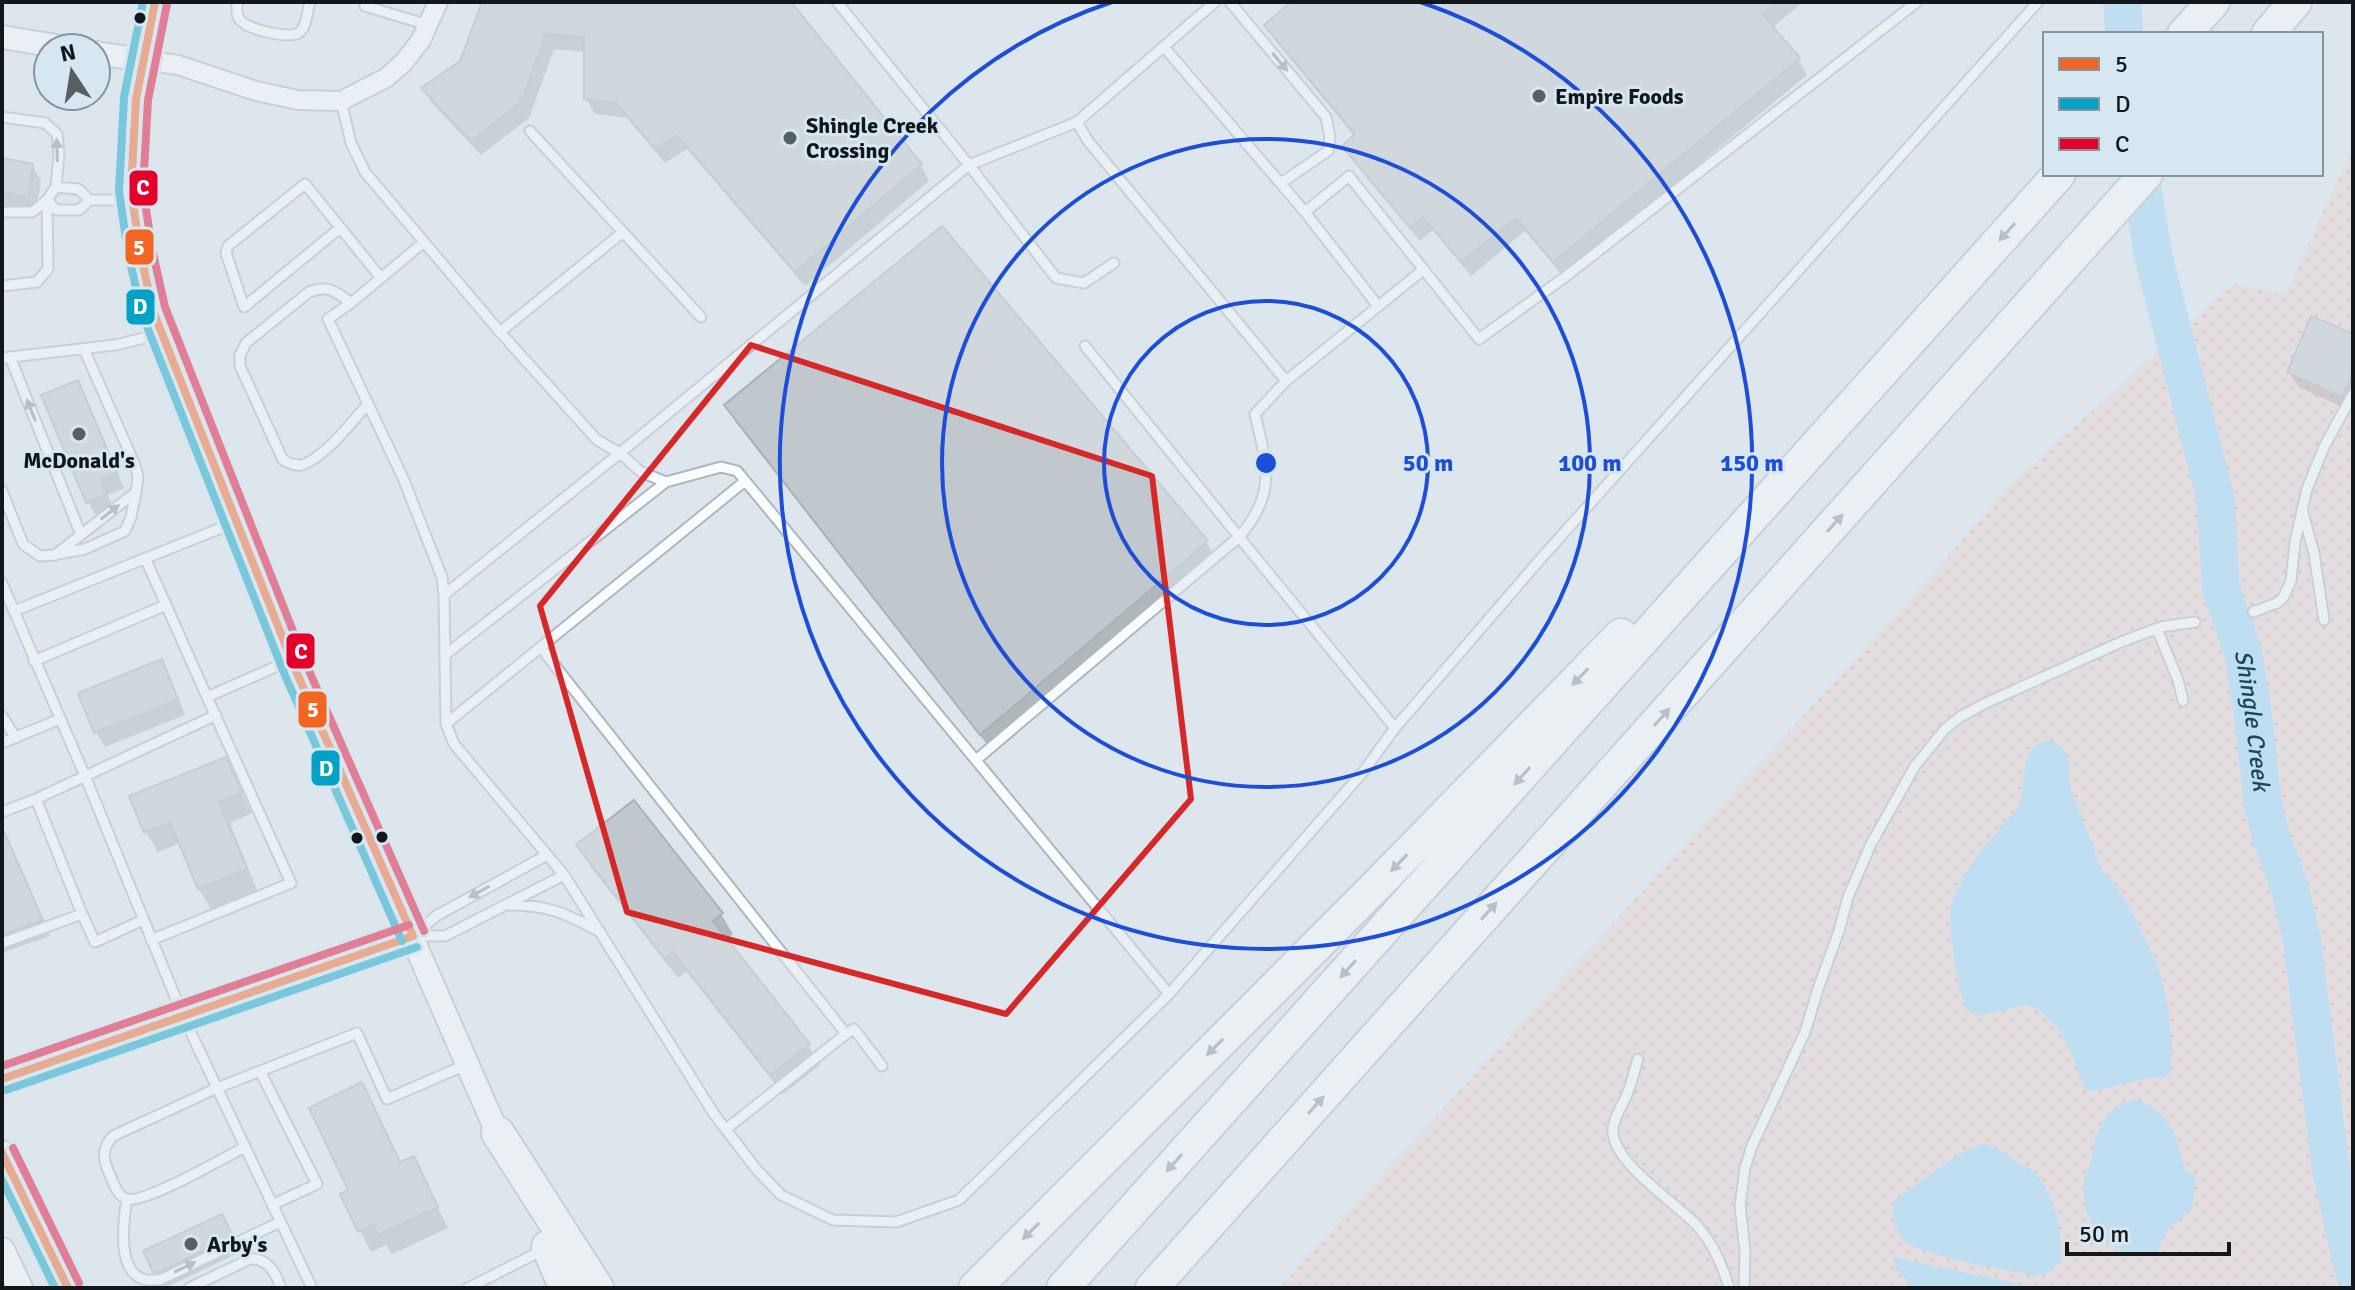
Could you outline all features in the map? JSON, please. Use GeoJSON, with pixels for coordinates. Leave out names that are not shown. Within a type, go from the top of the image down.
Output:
{"type":"FeatureCollection","features":[{"type":"Feature","properties":{"kind":"highway"},"geometry":{"type":"LineString","coordinates":[[2186,32],[2213,2]]}},
{"type":"Feature","properties":{"kind":"highway"},"geometry":{"type":"LineString","coordinates":[[2270,32],[2295,2]]}},
{"type":"Feature","properties":{"kind":"highway"},"geometry":{"type":"LineString","coordinates":[[1063,1288],[2057,176]]}},
{"type":"Feature","properties":{"kind":"highway"},"geometry":{"type":"LineString","coordinates":[[1152,1288],[2144,176]]}},
{"type":"Feature","properties":{"kind":"highway"},"geometry":{"type":"LineString","coordinates":[[975,1288],[1371,891],[1606,649],[1835,426]]}},
{"type":"Feature","properties":{"kind":"highway"},"geometry":{"type":"LineString","coordinates":[[498,1133],[597,1288]]}},
{"type":"Feature","properties":{"kind":"highway"},"geometry":{"type":"LineString","coordinates":[[1175,1288],[1288,1136]]}},
{"type":"Feature","properties":{"kind":"highway"},"geometry":{"type":"LineString","coordinates":[[548,1247],[566,1288]]}},
{"type":"Feature","properties":{"kind":"main road"},"geometry":{"type":"LineString","coordinates":[[2,1153],[68,1288]]}},
{"type":"Feature","properties":{"kind":"main road"},"geometry":{"type":"LineString","coordinates":[[2,1250],[20,1288]]}},
{"type":"Feature","properties":{"kind":"street"},"geometry":{"type":"LineString","coordinates":[[155,2],[142,60],[132,131],[131,200],[153,311],[291,660],[548,1247]]}},
{"type":"Feature","properties":{"kind":"street"},"geometry":{"type":"LineString","coordinates":[[112,55],[178,65],[256,91],[298,100],[341,101],[386,78],[404,62],[421,40],[438,2]]}},
{"type":"Feature","properties":{"kind":"street"},"geometry":{"type":"LineString","coordinates":[[2,37],[32,42]]}},
{"type":"Feature","properties":{"kind":"street"},"geometry":{"type":"LineString","coordinates":[[2,1079],[413,936]]}},
{"type":"Feature","properties":{"kind":"lane"},"geometry":{"type":"LineString","coordinates":[[238,2],[236,10],[240,20],[249,27],[290,36],[298,34],[303,27],[310,2]]}},
{"type":"Feature","properties":{"kind":"lane"},"geometry":{"type":"LineString","coordinates":[[354,2],[428,25]]}},
{"type":"Feature","properties":{"kind":"lane"},"geometry":{"type":"LineString","coordinates":[[837,2],[1056,278],[1084,283],[1114,263]]}},
{"type":"Feature","properties":{"kind":"lane"},"geometry":{"type":"LineString","coordinates":[[444,595],[969,165],[1077,122],[1215,2]]}},
{"type":"Feature","properties":{"kind":"lane"},"geometry":{"type":"LineString","coordinates":[[1230,2],[1326,117],[1330,137],[1328,151],[1281,183]]}},
{"type":"Feature","properties":{"kind":"lane"},"geometry":{"type":"LineString","coordinates":[[1305,212],[1349,176],[1479,339],[1565,277],[1917,2]]}},
{"type":"Feature","properties":{"kind":"lane"},"geometry":{"type":"LineString","coordinates":[[424,242],[328,319],[403,478],[442,577],[446,724],[454,744],[564,875],[714,1114],[757,1170],[781,1195],[833,1220],[896,1222],[959,1200],[1169,994],[1363,772],[1395,728],[1537,563],[2038,2]]}},
{"type":"Feature","properties":{"kind":"lane"},"geometry":{"type":"LineString","coordinates":[[1164,47],[1305,212],[1378,306]]}},
{"type":"Feature","properties":{"kind":"lane"},"geometry":{"type":"LineString","coordinates":[[341,101],[351,143],[365,172],[500,332],[597,440],[620,453],[641,472],[666,482]]}},
{"type":"Feature","properties":{"kind":"lane"},"geometry":{"type":"LineString","coordinates":[[2,117],[45,123],[57,134],[59,154],[56,187],[47,200],[32,212],[2,212]]}},
{"type":"Feature","properties":{"kind":"lane"},"geometry":{"type":"LineString","coordinates":[[1077,122],[1088,141],[1286,381]]}},
{"type":"Feature","properties":{"kind":"lane"},"geometry":{"type":"LineString","coordinates":[[530,131],[701,317]]}},
{"type":"Feature","properties":{"kind":"lane"},"geometry":{"type":"LineString","coordinates":[[340,228],[244,307],[226,253],[228,246],[305,184],[381,278]]}},
{"type":"Feature","properties":{"kind":"lane"},"geometry":{"type":"LineString","coordinates":[[56,187],[78,189],[90,200]]}},
{"type":"Feature","properties":{"kind":"lane"},"geometry":{"type":"LineString","coordinates":[[47,200],[56,210],[79,210],[90,200],[131,200]]}},
{"type":"Feature","properties":{"kind":"lane"},"geometry":{"type":"LineString","coordinates":[[2,286],[37,282],[48,269],[47,200]]}},
{"type":"Feature","properties":{"kind":"lane"},"geometry":{"type":"LineString","coordinates":[[500,332],[623,232]]}},
{"type":"Feature","properties":{"kind":"lane"},"geometry":{"type":"LineString","coordinates":[[976,760],[1239,537],[1255,518],[1265,491],[1267,469],[1255,414],[1286,381],[1423,270]]}},
{"type":"Feature","properties":{"kind":"lane"},"geometry":{"type":"LineString","coordinates":[[351,303],[335,290],[320,288],[309,292],[246,343],[240,355],[240,366],[283,460],[293,465],[303,465],[321,453],[367,405]]}},
{"type":"Feature","properties":{"kind":"lane"},"geometry":{"type":"LineString","coordinates":[[81,535],[6,357],[115,345],[161,334]]}},
{"type":"Feature","properties":{"kind":"lane"},"geometry":{"type":"LineString","coordinates":[[1085,346],[1395,728]]}},
{"type":"Feature","properties":{"kind":"lane"},"geometry":{"type":"LineString","coordinates":[[2,491],[23,544],[40,556],[85,549],[125,531],[131,517],[138,477],[84,349]]}},
{"type":"Feature","properties":{"kind":"lane"},"geometry":{"type":"LineString","coordinates":[[2253,612],[2277,603],[2291,581],[2295,542],[2307,489],[2353,394]]}},
{"type":"Feature","properties":{"kind":"lane"},"geometry":{"type":"LineString","coordinates":[[445,655],[666,482],[721,467],[737,471],[1169,994]]}},
{"type":"Feature","properties":{"kind":"lane"},"geometry":{"type":"LineString","coordinates":[[446,724],[745,481]]}},
{"type":"Feature","properties":{"kind":"lane"},"geometry":{"type":"LineString","coordinates":[[55,555],[136,492]]}},
{"type":"Feature","properties":{"kind":"lane"},"geometry":{"type":"LineString","coordinates":[[2302,509],[2314,553],[2324,620]]}},
{"type":"Feature","properties":{"kind":"lane"},"geometry":{"type":"LineString","coordinates":[[14,611],[236,522]]}},
{"type":"Feature","properties":{"kind":"lane"},"geometry":{"type":"LineString","coordinates":[[145,558],[291,883],[151,940]]}},
{"type":"Feature","properties":{"kind":"lane"},"geometry":{"type":"LineString","coordinates":[[2,583],[183,1016],[312,1288]]}},
{"type":"Feature","properties":{"kind":"lane"},"geometry":{"type":"LineString","coordinates":[[34,661],[166,605]]}},
{"type":"Feature","properties":{"kind":"lane"},"geometry":{"type":"LineString","coordinates":[[1744,1288],[1745,1251],[1740,1206],[1745,1168],[1752,1146],[1805,1032],[1848,897],[1903,783],[1936,738],[1960,717],[2121,642],[2157,629],[2195,622]]}},
{"type":"Feature","properties":{"kind":"lane"},"geometry":{"type":"LineString","coordinates":[[2157,629],[2178,680],[2183,701]]}},
{"type":"Feature","properties":{"kind":"lane"},"geometry":{"type":"LineString","coordinates":[[541,648],[846,1034]]}},
{"type":"Feature","properties":{"kind":"lane"},"geometry":{"type":"LineString","coordinates":[[207,697],[291,660]]}},
{"type":"Feature","properties":{"kind":"lane"},"geometry":{"type":"LineString","coordinates":[[2,812],[216,715]]}},
{"type":"Feature","properties":{"kind":"lane"},"geometry":{"type":"LineString","coordinates":[[2,716],[16,738]]}},
{"type":"Feature","properties":{"kind":"lane"},"geometry":{"type":"LineString","coordinates":[[2,743],[60,719]]}},
{"type":"Feature","properties":{"kind":"lane"},"geometry":{"type":"LineString","coordinates":[[36,799],[95,942],[143,920]]}},
{"type":"Feature","properties":{"kind":"lane"},"geometry":{"type":"LineString","coordinates":[[413,936],[436,916],[547,855]]}},
{"type":"Feature","properties":{"kind":"lane"},"geometry":{"type":"LineString","coordinates":[[413,936],[445,936],[564,875]]}},
{"type":"Feature","properties":{"kind":"lane"},"geometry":{"type":"LineString","coordinates":[[506,905],[557,910],[599,931]]}},
{"type":"Feature","properties":{"kind":"lane"},"geometry":{"type":"LineString","coordinates":[[2,943],[82,914]]}},
{"type":"Feature","properties":{"kind":"lane"},"geometry":{"type":"LineString","coordinates":[[726,1129],[854,1029],[882,1066]]}},
{"type":"Feature","properties":{"kind":"lane"},"geometry":{"type":"LineString","coordinates":[[245,1147],[144,1197],[127,1199],[119,1195],[104,1161],[106,1143],[113,1136],[217,1088],[357,1033],[387,1099],[468,1064]]}},
{"type":"Feature","properties":{"kind":"lane"},"geometry":{"type":"LineString","coordinates":[[1638,1059],[1613,1128],[1614,1139],[1632,1168],[1701,1230],[1718,1257],[1729,1288]]}},
{"type":"Feature","properties":{"kind":"lane"},"geometry":{"type":"LineString","coordinates":[[260,1071],[317,1184],[272,1205]]}},
{"type":"Feature","properties":{"kind":"lane"},"geometry":{"type":"LineString","coordinates":[[127,1199],[124,1217],[127,1262],[134,1275],[146,1282],[162,1279],[280,1222]]}},
{"type":"Feature","properties":{"kind":"lane"},"geometry":{"type":"LineString","coordinates":[[468,1288],[548,1247]]}},
{"type":"Feature","properties":{"kind":"lane"},"geometry":{"type":"LineString","coordinates":[[189,1288],[250,1259],[260,1258],[267,1262],[281,1288]]}},
{"type":"Feature","properties":{"kind":"highlighted area"},"geometry":{"type":"Polygon","coordinates":[[[751,345],[1152,476],[1191,799],[1006,1014],[627,912],[540,606],[751,345]]]}},
{"type":"Feature","properties":{"kind":"shaded area"},"geometry":{"type":"Polygon","coordinates":[[[2353,148],[2353,1288],[1279,1288],[1929,579],[2007,488],[2234,284],[2285,295],[2353,148]]]}},
{"type":"Feature","properties":{"kind":"water"},"geometry":{"type":"Polygon","coordinates":[[[2052,740],[2068,756],[2070,786],[2102,871],[2127,903],[2158,966],[2168,1007],[2172,1052],[2171,1071],[2165,1078],[2085,1090],[2072,1054],[2057,1026],[2040,1010],[2026,1005],[1978,1015],[1968,1011],[1964,1001],[1957,978],[1952,939],[1950,916],[1954,896],[1971,865],[2017,808],[2027,757],[2032,749],[2052,740]]]}},
{"type":"Feature","properties":{"kind":"water"},"geometry":{"type":"Polygon","coordinates":[[[2135,1099],[2156,1110],[2170,1125],[2184,1167],[2194,1175],[2195,1190],[2192,1209],[2169,1228],[2157,1251],[2139,1256],[2121,1251],[2102,1238],[2090,1221],[2084,1201],[2086,1175],[2104,1119],[2116,1107],[2135,1099]]]}},
{"type":"Feature","properties":{"kind":"water"},"geometry":{"type":"Polygon","coordinates":[[[1982,1144],[1997,1148],[2030,1169],[2051,1199],[2059,1225],[2061,1261],[2049,1272],[2033,1277],[1944,1256],[1913,1246],[1898,1232],[1893,1216],[1895,1200],[1959,1154],[1982,1144]]]}},
{"type":"Feature","properties":{"kind":"water"},"geometry":{"type":"Polygon","coordinates":[[[1893,1257],[2038,1288],[1913,1288],[1896,1268],[1893,1257]]]}},
{"type":"Feature","properties":{"kind":"building","name":"Shingle Creek Crossing"},"geometry":{"type":"Polygon","coordinates":[[[482,2],[791,2],[922,164],[795,272],[677,135],[655,149],[616,103],[584,99],[584,37],[546,34],[521,102],[471,141],[421,88],[460,61],[482,2]]]}},
{"type":"Feature","properties":{"kind":"building","name":"Empire Foods"},"geometry":{"type":"Polygon","coordinates":[[[1291,2],[1777,2],[1762,14],[1800,58],[1553,262],[1516,218],[1461,262],[1423,217],[1410,228],[1342,146],[1355,134],[1264,25],[1291,2]]]}},
{"type":"Feature","properties":{"kind":"building"},"geometry":{"type":"Polygon","coordinates":[[[2,158],[33,164],[28,197],[2,192],[2,158]]]}},
{"type":"Feature","properties":{"kind":"building"},"geometry":{"type":"Polygon","coordinates":[[[942,226],[1208,541],[980,735],[724,405],[942,226]]]}},
{"type":"Feature","properties":{"kind":"building"},"geometry":{"type":"Polygon","coordinates":[[[2311,316],[2353,334],[2353,372],[2342,397],[2287,372],[2311,316]]]}},
{"type":"Feature","properties":{"kind":"building","name":"McDonald's"},"geometry":{"type":"Polygon","coordinates":[[[78,380],[117,473],[101,479],[107,494],[86,503],[41,395],[78,380]]]}},
{"type":"Feature","properties":{"kind":"building"},"geometry":{"type":"Polygon","coordinates":[[[162,659],[178,700],[94,733],[78,693],[162,659]]]}},
{"type":"Feature","properties":{"kind":"building"},"geometry":{"type":"Polygon","coordinates":[[[226,757],[242,793],[219,802],[247,869],[198,889],[170,822],[144,833],[129,796],[226,757]]]}},
{"type":"Feature","properties":{"kind":"building"},"geometry":{"type":"Polygon","coordinates":[[[634,800],[723,913],[713,921],[810,1044],[770,1075],[673,952],[665,959],[576,845],[634,800]]]}},
{"type":"Feature","properties":{"kind":"building"},"geometry":{"type":"Polygon","coordinates":[[[2,827],[43,920],[2,935],[2,827]]]}},
{"type":"Feature","properties":{"kind":"building"},"geometry":{"type":"Polygon","coordinates":[[[362,1082],[400,1162],[414,1156],[438,1207],[378,1235],[373,1225],[358,1232],[340,1194],[348,1190],[309,1108],[362,1082]]]}},
{"type":"Feature","properties":{"kind":"building"},"geometry":{"type":"Polygon","coordinates":[[[222,1214],[233,1236],[160,1272],[153,1272],[143,1251],[222,1214]]]}},
{"type":"Feature","properties":{"kind":"waterway","name":"Shingle Creek"},"geometry":{"type":"LineString","coordinates":[[2122,2],[2124,32]]}},
{"type":"Feature","properties":{"kind":"waterway","name":"Shingle Creek"},"geometry":{"type":"LineString","coordinates":[[2140,176],[2153,255],[2215,497],[2221,589],[2243,652],[2263,804],[2290,889],[2302,941],[2331,1169],[2353,1269]]}},
{"type":"Feature","properties":{"kind":"transit line","name":"D"},"geometry":{"type":"LineString","coordinates":[[143,2],[124,97],[119,191],[128,253],[142,314],[284,673],[402,941]]}},
{"type":"Feature","properties":{"kind":"transit line","name":"5"},"geometry":{"type":"LineString","coordinates":[[155,2],[136,99],[131,190],[153,311],[295,669],[413,936]]}},
{"type":"Feature","properties":{"kind":"transit line","name":"C"},"geometry":{"type":"LineString","coordinates":[[167,4],[148,100],[143,189],[165,307],[306,664],[424,931]]}},
{"type":"Feature","properties":{"kind":"transit line","name":"C"},"geometry":{"type":"LineString","coordinates":[[2,1066],[409,925]]}},
{"type":"Feature","properties":{"kind":"transit line","name":"5"},"geometry":{"type":"LineString","coordinates":[[2,1079],[413,936]]}},
{"type":"Feature","properties":{"kind":"transit line","name":"D"},"geometry":{"type":"LineString","coordinates":[[6,1090],[417,947]]}},
{"type":"Feature","properties":{"kind":"transit line","name":"C"},"geometry":{"type":"LineString","coordinates":[[13,1148],[79,1283]]}},
{"type":"Feature","properties":{"kind":"transit line","name":"5"},"geometry":{"type":"LineString","coordinates":[[2,1153],[68,1288]]}},
{"type":"Feature","properties":{"kind":"transit line","name":"D"},"geometry":{"type":"LineString","coordinates":[[2,1180],[55,1288]]}},
{"type":"Feature","properties":{"kind":"place","name":"Empire Foods"},"geometry":{"type":"Point","coordinates":[1539,96]}},
{"type":"Feature","properties":{"kind":"place","name":"Shingle Creek Crossing"},"geometry":{"type":"Point","coordinates":[790,138]}},
{"type":"Feature","properties":{"kind":"place","name":"McDonald's"},"geometry":{"type":"Point","coordinates":[79,434]}},
{"type":"Feature","properties":{"kind":"place","name":"Arby's"},"geometry":{"type":"Point","coordinates":[191,1244]}}]}
